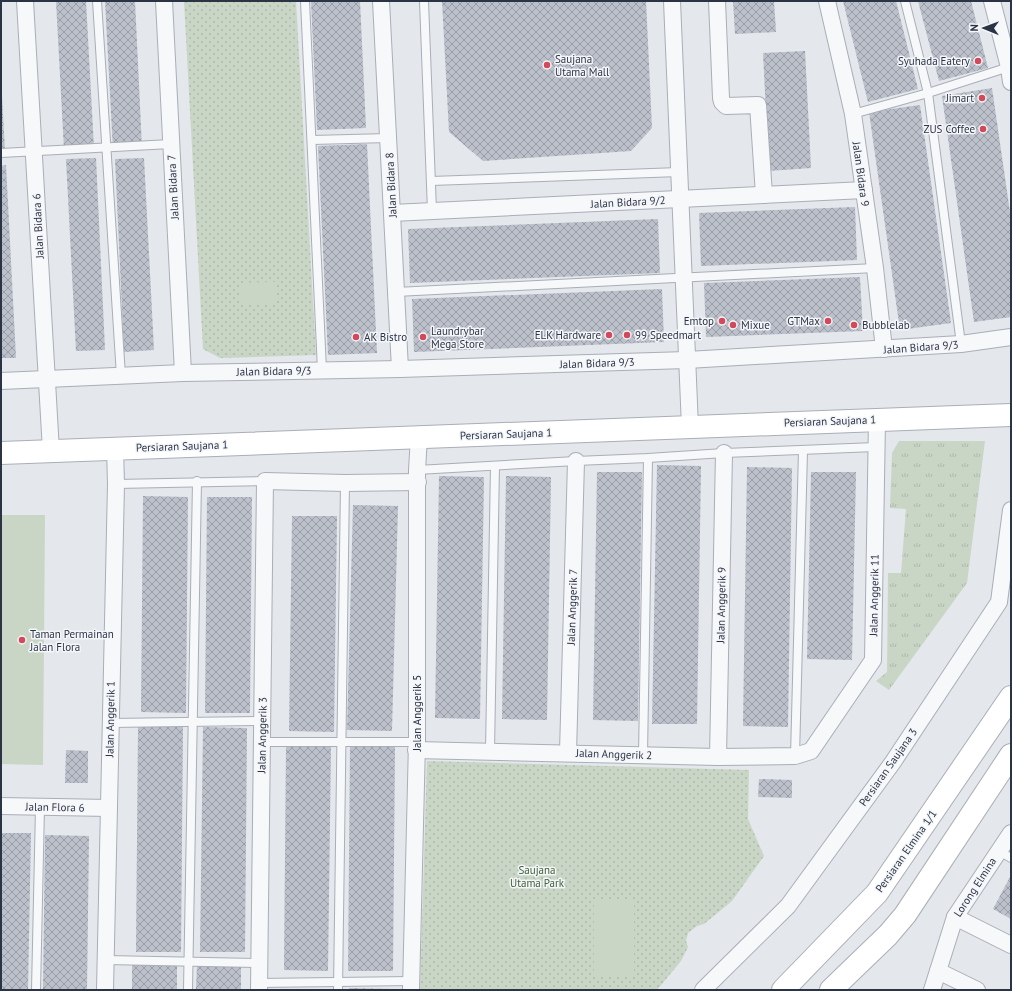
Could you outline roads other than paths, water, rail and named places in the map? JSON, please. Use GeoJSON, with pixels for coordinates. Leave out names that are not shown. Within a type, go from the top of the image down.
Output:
{"type":"FeatureCollection","features":[{"type":"Feature","properties":{"kind":"street","name":"Jalan Bidara 6"},"geometry":{"type":"LineString","coordinates":[[24,1],[51,451]]}},
{"type":"Feature","properties":{"kind":"street","name":"Jalan Bidara 7"},"geometry":{"type":"LineString","coordinates":[[164,1],[183,373]]}},
{"type":"Feature","properties":{"kind":"street","name":"Jalan Bidara 8"},"geometry":{"type":"LineString","coordinates":[[381,1],[400,369]]}},
{"type":"Feature","properties":{"kind":"street"},"geometry":{"type":"LineString","coordinates":[[672,1],[690,427]]}},
{"type":"Feature","properties":{"kind":"street"},"geometry":{"type":"LineString","coordinates":[[717,1],[721,98],[722,102],[726,106],[731,107],[758,105],[764,195]]}},
{"type":"Feature","properties":{"kind":"street","name":"Jalan Bidara 9"},"geometry":{"type":"LineString","coordinates":[[827,1],[853,114],[875,268],[884,350]]}},
{"type":"Feature","properties":{"kind":"street"},"geometry":{"type":"LineString","coordinates":[[992,1],[1010,74]]}},
{"type":"Feature","properties":{"kind":"street","name":"Jalan Bidara 9/2"},"geometry":{"type":"LineString","coordinates":[[392,213],[864,190]]}},
{"type":"Feature","properties":{"kind":"street","name":"Jalan Bidara 9/3"},"geometry":{"type":"LineString","coordinates":[[1,381],[183,373],[400,369],[687,360],[884,350],[962,344],[1011,337]]}},
{"type":"Feature","properties":{"kind":"street","name":"Persiaran Saujana 1"},"geometry":{"type":"LineString","coordinates":[[1,453],[1011,415]]}},
{"type":"Feature","properties":{"kind":"street","name":"Jalan Anggerik 11"},"geometry":{"type":"LineString","coordinates":[[811,751],[873,660],[876,420]]}},
{"type":"Feature","properties":{"kind":"street","name":"Jalan Anggerik 5"},"geometry":{"type":"LineString","coordinates":[[411,986],[417,746],[419,437]]}},
{"type":"Feature","properties":{"kind":"street","name":"Jalan Anggerik 1"},"geometry":{"type":"LineString","coordinates":[[106,990],[110,723],[116,484],[115,448]]}},
{"type":"Feature","properties":{"kind":"street","name":"Jalan Anggerik 9"},"geometry":{"type":"LineString","coordinates":[[718,757],[724,453]]}},
{"type":"Feature","properties":{"kind":"street","name":"Jalan Anggerik 7"},"geometry":{"type":"LineString","coordinates":[[568,753],[576,461]]}},
{"type":"Feature","properties":{"kind":"street"},"geometry":{"type":"LineString","coordinates":[[265,481],[345,483],[418,476]]}},
{"type":"Feature","properties":{"kind":"street","name":"Jalan Anggerik 3"},"geometry":{"type":"LineString","coordinates":[[259,986],[265,481]]}},
{"type":"Feature","properties":{"kind":"street","name":"Persiaran Saujana 3"},"geometry":{"type":"LineString","coordinates":[[703,990],[788,906],[893,762],[999,602],[1011,510]]}},
{"type":"Feature","properties":{"kind":"street","name":"Persiaran Elmina 1/1"},"geometry":{"type":"LineString","coordinates":[[783,990],[878,893],[1011,697]]}},
{"type":"Feature","properties":{"kind":"street","name":"Jalan Anggerik 2"},"geometry":{"type":"LineString","coordinates":[[417,746],[490,751],[718,757],[795,756],[811,751]]}},
{"type":"Feature","properties":{"kind":"street"},"geometry":{"type":"LineString","coordinates":[[831,990],[888,935],[905,915],[1011,755]]}},
{"type":"Feature","properties":{"kind":"street","name":"Jalan Flora 6"},"geometry":{"type":"LineString","coordinates":[[1,806],[109,808]]}},
{"type":"Feature","properties":{"kind":"street","name":"Lorong Elmina"},"geometry":{"type":"LineString","coordinates":[[932,990],[955,917],[1005,854],[1011,832]]}},
{"type":"Feature","properties":{"kind":"street"},"geometry":{"type":"LineString","coordinates":[[955,917],[1011,945]]}},
{"type":"Feature","properties":{"kind":"street"},"geometry":{"type":"LineString","coordinates":[[938,971],[977,990]]}},
{"type":"Feature","properties":{"kind":"lane"},"geometry":{"type":"LineString","coordinates":[[98,1],[121,376]]}},
{"type":"Feature","properties":{"kind":"lane"},"geometry":{"type":"LineString","coordinates":[[305,1],[322,370]]}},
{"type":"Feature","properties":{"kind":"lane"},"geometry":{"type":"LineString","coordinates":[[424,1],[432,211]]}},
{"type":"Feature","properties":{"kind":"lane"},"geometry":{"type":"LineString","coordinates":[[905,1],[928,93],[962,344]]}},
{"type":"Feature","properties":{"kind":"lane"},"geometry":{"type":"LineString","coordinates":[[853,114],[928,93],[1010,74]]}},
{"type":"Feature","properties":{"kind":"lane"},"geometry":{"type":"LineString","coordinates":[[312,140],[388,138]]}},
{"type":"Feature","properties":{"kind":"lane"},"geometry":{"type":"LineString","coordinates":[[1,153],[171,144]]}},
{"type":"Feature","properties":{"kind":"lane"},"geometry":{"type":"LineString","coordinates":[[431,181],[679,172]]}},
{"type":"Feature","properties":{"kind":"lane"},"geometry":{"type":"LineString","coordinates":[[396,292],[875,268]]}},
{"type":"Feature","properties":{"kind":"lane"},"geometry":{"type":"LineString","coordinates":[[418,476],[495,466],[724,453],[876,447]]}},
{"type":"Feature","properties":{"kind":"lane"},"geometry":{"type":"LineString","coordinates":[[795,756],[803,451]]}},
{"type":"Feature","properties":{"kind":"lane"},"geometry":{"type":"LineString","coordinates":[[643,755],[648,458]]}},
{"type":"Feature","properties":{"kind":"lane"},"geometry":{"type":"LineString","coordinates":[[490,751],[495,466]]}},
{"type":"Feature","properties":{"kind":"lane"},"geometry":{"type":"LineString","coordinates":[[116,484],[265,481]]}},
{"type":"Feature","properties":{"kind":"lane"},"geometry":{"type":"LineString","coordinates":[[188,990],[197,482]]}},
{"type":"Feature","properties":{"kind":"lane"},"geometry":{"type":"LineString","coordinates":[[338,986],[345,483]]}},
{"type":"Feature","properties":{"kind":"lane"},"geometry":{"type":"LineString","coordinates":[[110,723],[262,721]]}},
{"type":"Feature","properties":{"kind":"lane"},"geometry":{"type":"LineString","coordinates":[[262,742],[342,742],[417,746]]}},
{"type":"Feature","properties":{"kind":"lane"},"geometry":{"type":"LineString","coordinates":[[36,990],[40,807]]}},
{"type":"Feature","properties":{"kind":"lane"},"geometry":{"type":"LineString","coordinates":[[106,960],[260,963]]}},
{"type":"Feature","properties":{"kind":"lane"},"geometry":{"type":"LineString","coordinates":[[259,986],[411,986]]}},
{"type":"Feature","properties":{"kind":"place","name":"Syuhada Eatery"},"geometry":{"type":"Point","coordinates":[978,61]}},
{"type":"Feature","properties":{"kind":"place","name":"Saujana Utama Mall"},"geometry":{"type":"Point","coordinates":[547,65]}},
{"type":"Feature","properties":{"kind":"place","name":"Jimart"},"geometry":{"type":"Point","coordinates":[982,98]}},
{"type":"Feature","properties":{"kind":"place","name":"ZUS Coffee"},"geometry":{"type":"Point","coordinates":[983,129]}},
{"type":"Feature","properties":{"kind":"place","name":"Emtop"},"geometry":{"type":"Point","coordinates":[722,321]}},
{"type":"Feature","properties":{"kind":"place","name":"GTMax"},"geometry":{"type":"Point","coordinates":[828,321]}},
{"type":"Feature","properties":{"kind":"place","name":"Mixue"},"geometry":{"type":"Point","coordinates":[733,325]}},
{"type":"Feature","properties":{"kind":"place","name":"Bubblelab"},"geometry":{"type":"Point","coordinates":[854,325]}},
{"type":"Feature","properties":{"kind":"place","name":"ELK Hardware"},"geometry":{"type":"Point","coordinates":[609,335]}},
{"type":"Feature","properties":{"kind":"place","name":"99 Speedmart"},"geometry":{"type":"Point","coordinates":[627,335]}},
{"type":"Feature","properties":{"kind":"place","name":"AK Bistro"},"geometry":{"type":"Point","coordinates":[356,337]}},
{"type":"Feature","properties":{"kind":"place","name":"Laundrybar Mega Store"},"geometry":{"type":"Point","coordinates":[423,337]}},
{"type":"Feature","properties":{"kind":"place","name":"Taman Permainan Jalan Flora"},"geometry":{"type":"Point","coordinates":[22,640]}},
{"type":"Feature","properties":{"kind":"park label","name":"Saujana Utama Park"},"geometry":{"type":"Point","coordinates":[537,876]}}]}
